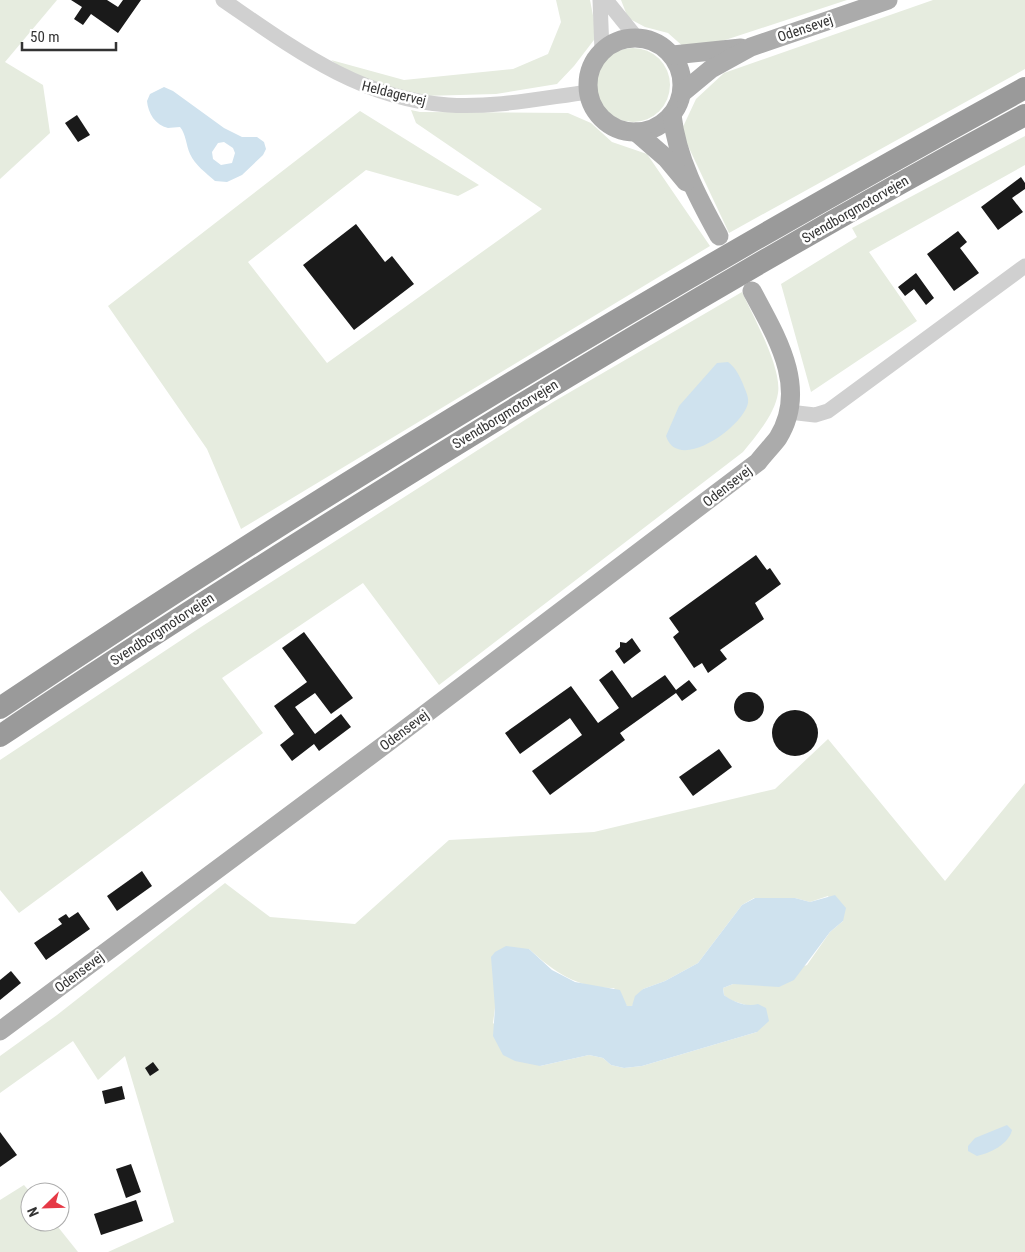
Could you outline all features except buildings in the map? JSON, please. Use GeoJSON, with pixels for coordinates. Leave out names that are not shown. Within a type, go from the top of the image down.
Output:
{"type":"FeatureCollection","features":[{"type":"Feature","properties":{"kind":"highway","name":"Svendborgmotorvejen"},"geometry":{"type":"LineString","coordinates":[[0,708],[249,545],[451,420],[712,264],[1025,88]]}},
{"type":"Feature","properties":{"kind":"highway","name":"Svendborgmotorvejen"},"geometry":{"type":"LineString","coordinates":[[0,736],[276,557],[556,383],[909,178],[1025,115]]}},
{"type":"Feature","properties":{"kind":"main road","name":"Odensevej"},"geometry":{"type":"LineString","coordinates":[[682,93],[712,69],[751,47],[888,0]]}},
{"type":"Feature","properties":{"kind":"main road"},"geometry":{"type":"LineString","coordinates":[[636,37],[650,39],[663,46],[673,55],[683,80],[682,93],[672,115],[662,124],[650,130],[636,132],[610,125],[600,116],[588,92],[590,70],[602,51],[618,40],[636,37]]}},
{"type":"Feature","properties":{"kind":"main road","name":"Odensevej"},"geometry":{"type":"LineString","coordinates":[[673,55],[751,47]]}},
{"type":"Feature","properties":{"kind":"main road"},"geometry":{"type":"LineString","coordinates":[[672,115],[680,152],[696,195]]}},
{"type":"Feature","properties":{"kind":"main road"},"geometry":{"type":"LineString","coordinates":[[636,132],[666,158],[696,195],[720,236]]}},
{"type":"Feature","properties":{"kind":"main road","name":"Odensevej"},"geometry":{"type":"LineString","coordinates":[[0,1031],[387,743],[758,462],[778,438],[790,412],[790,386],[783,352],[752,290]]}},
{"type":"Feature","properties":{"kind":"street","name":"Heldagervej"},"geometry":{"type":"LineString","coordinates":[[223,0],[319,65],[364,87],[404,98],[448,105],[496,104],[588,92]]}},
{"type":"Feature","properties":{"kind":"street"},"geometry":{"type":"LineString","coordinates":[[600,0],[602,51]]}},
{"type":"Feature","properties":{"kind":"street"},"geometry":{"type":"LineString","coordinates":[[606,0],[636,37]]}},
{"type":"Feature","properties":{"kind":"street"},"geometry":{"type":"LineString","coordinates":[[790,412],[814,416],[828,411],[1025,266]]}},
{"type":"Feature","properties":{"kind":"shaded area"},"geometry":{"type":"Polygon","coordinates":[[[0,0],[57,0],[5,62],[43,85],[50,133],[0,179],[0,0]]]}},
{"type":"Feature","properties":{"kind":"shaded area"},"geometry":{"type":"Polygon","coordinates":[[[556,0],[590,0],[597,36],[574,66],[557,84],[496,94],[423,96],[360,82],[331,60],[404,80],[513,69],[548,54],[561,22],[556,0]]]}},
{"type":"Feature","properties":{"kind":"shaded area"},"geometry":{"type":"Polygon","coordinates":[[[621,0],[847,0],[710,45],[686,49],[668,33],[645,27],[628,18],[621,0]]]}},
{"type":"Feature","properties":{"kind":"shaded area"},"geometry":{"type":"Polygon","coordinates":[[[933,0],[1025,0],[1025,69],[729,233],[681,131],[696,99],[724,73],[933,0]]]}},
{"type":"Feature","properties":{"kind":"shaded area"},"geometry":{"type":"Polygon","coordinates":[[[633,48],[654,54],[664,64],[670,85],[664,106],[654,116],[633,122],[612,116],[602,106],[596,85],[602,64],[612,54],[633,48]]]}},
{"type":"Feature","properties":{"kind":"shaded area"},"geometry":{"type":"Polygon","coordinates":[[[411,110],[420,112],[568,113],[591,123],[612,142],[647,154],[710,246],[241,529],[207,449],[108,306],[360,111],[479,185],[458,196],[366,170],[248,262],[327,363],[542,209],[416,123],[411,110]]]}},
{"type":"Feature","properties":{"kind":"shaded area"},"geometry":{"type":"Polygon","coordinates":[[[1025,136],[1025,165],[869,252],[917,321],[811,392],[781,284],[857,237],[852,228],[1025,136]]]}},
{"type":"Feature","properties":{"kind":"shaded area"},"geometry":{"type":"Polygon","coordinates":[[[742,292],[766,342],[776,370],[778,382],[778,393],[773,409],[754,439],[743,452],[439,685],[363,583],[222,678],[263,733],[19,913],[0,890],[0,760],[204,625],[553,402],[742,292]]]}},
{"type":"Feature","properties":{"kind":"shaded area"},"geometry":{"type":"Polygon","coordinates":[[[828,739],[945,881],[1025,783],[1025,1252],[108,1252],[174,1222],[125,1056],[98,1080],[73,1041],[0,1093],[0,1056],[57,1015],[225,883],[270,917],[355,924],[449,840],[594,832],[775,789],[828,739]],[[828,896],[810,902],[795,898],[754,898],[742,905],[698,963],[665,981],[643,989],[632,1006],[627,1006],[614,988],[589,986],[568,978],[548,965],[529,949],[495,1008],[493,1023],[540,1066],[589,1055],[603,1058],[611,1065],[624,1068],[642,1066],[757,1032],[749,1006],[730,1000],[724,995],[723,988],[733,984],[755,984],[807,965],[830,932],[843,921],[828,896]]]}},
{"type":"Feature","properties":{"kind":"shaded area"},"geometry":{"type":"Polygon","coordinates":[[[20,1188],[20,1232],[62,1232],[78,1252],[0,1252],[0,1200],[20,1188]]]}},
{"type":"Feature","properties":{"kind":"water"},"geometry":{"type":"Polygon","coordinates":[[[164,87],[173,91],[224,128],[242,137],[257,137],[264,142],[266,149],[263,155],[242,175],[227,182],[215,181],[192,158],[184,133],[180,127],[168,128],[159,124],[153,118],[147,101],[150,94],[164,87]],[[224,142],[218,143],[212,152],[213,159],[221,165],[232,163],[235,153],[233,148],[224,142]]]}},
{"type":"Feature","properties":{"kind":"water"},"geometry":{"type":"Polygon","coordinates":[[[728,362],[737,372],[747,395],[748,403],[744,413],[723,434],[710,442],[696,448],[683,450],[673,446],[666,436],[679,406],[717,363],[728,362]]]}},
{"type":"Feature","properties":{"kind":"water"},"geometry":{"type":"Polygon","coordinates":[[[835,895],[846,908],[843,921],[830,932],[794,980],[779,987],[733,984],[723,988],[724,995],[731,1000],[749,1005],[758,1004],[766,1008],[769,1021],[757,1032],[642,1066],[624,1068],[611,1065],[603,1058],[589,1055],[540,1066],[515,1061],[503,1055],[493,1036],[495,1008],[491,957],[495,952],[506,946],[529,949],[552,970],[575,982],[620,990],[627,1006],[632,1006],[635,996],[643,989],[665,981],[698,963],[742,905],[755,898],[795,898],[810,902],[835,895]]]}},
{"type":"Feature","properties":{"kind":"water"},"geometry":{"type":"Polygon","coordinates":[[[1007,1125],[1012,1130],[1003,1144],[988,1153],[977,1156],[968,1151],[968,1146],[975,1138],[1007,1125]]]}}]}
